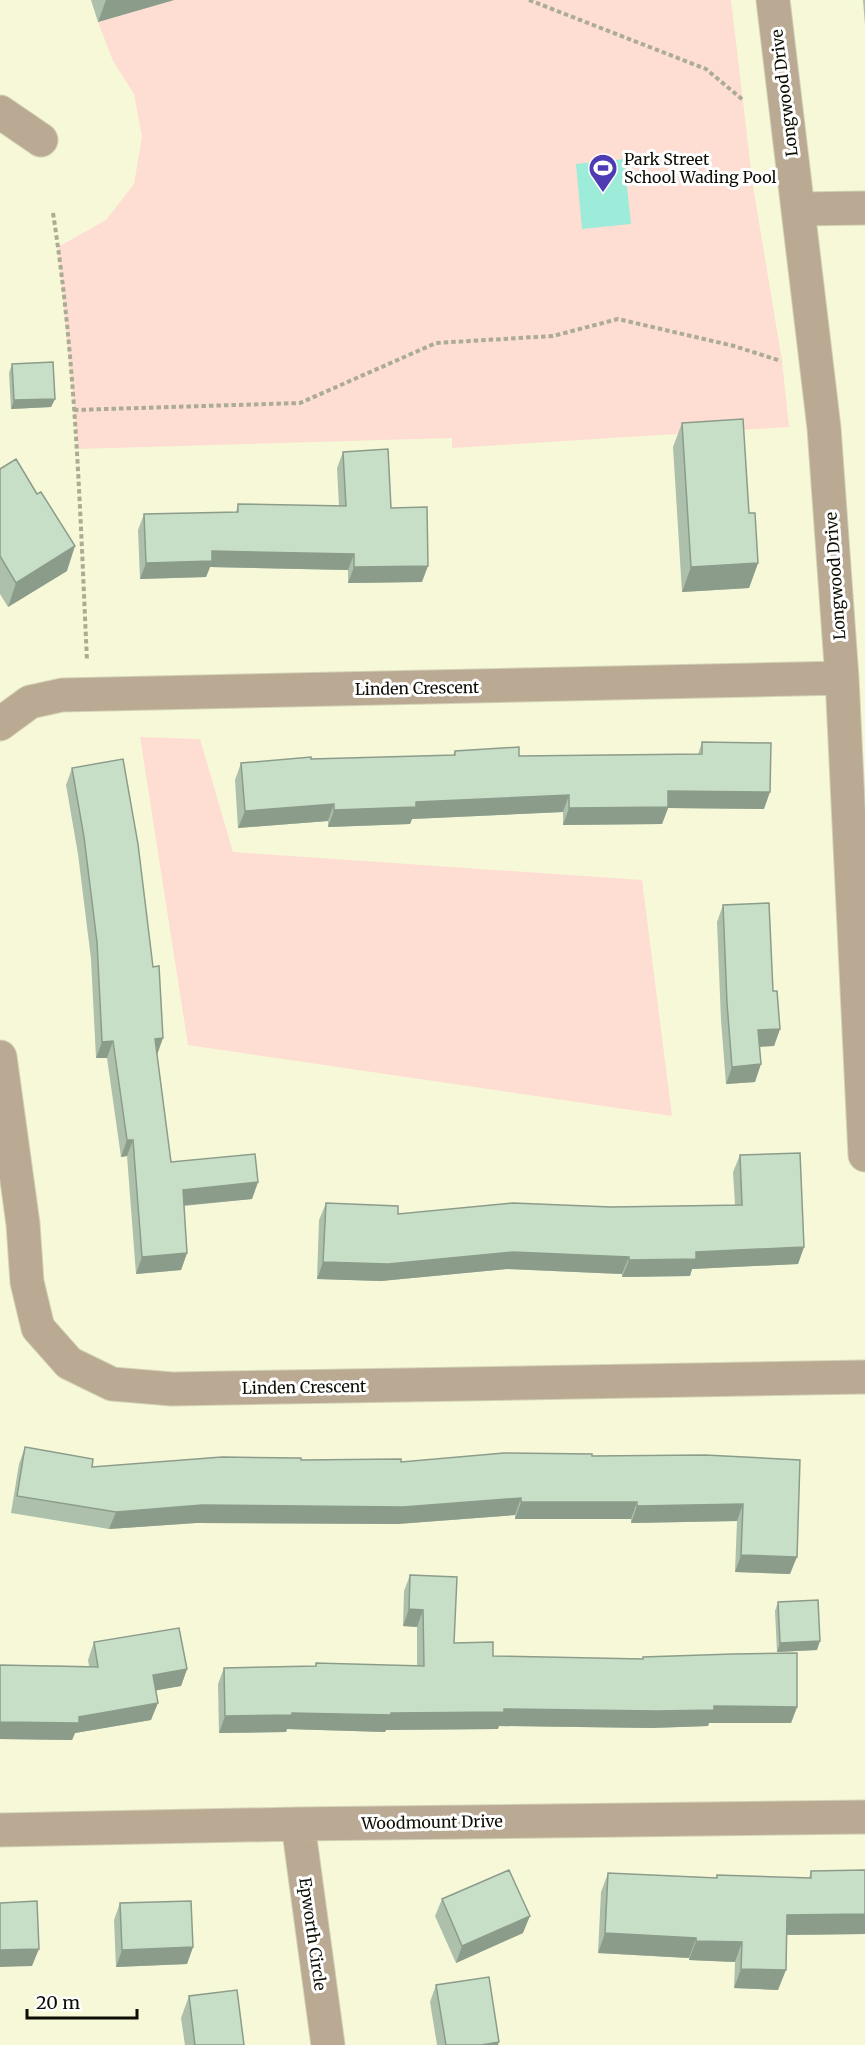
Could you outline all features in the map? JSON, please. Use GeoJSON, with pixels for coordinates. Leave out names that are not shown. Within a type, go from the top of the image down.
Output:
{"type":"FeatureCollection","features":[{"type":"Feature","properties":{"kind":"street","name":"Longwood Drive"},"geometry":{"type":"LineString","coordinates":[[773,0],[824,428],[842,678],[861,1013],[865,1155]]}},
{"type":"Feature","properties":{"kind":"street"},"geometry":{"type":"LineString","coordinates":[[0,112],[41,140]]}},
{"type":"Feature","properties":{"kind":"street"},"geometry":{"type":"LineString","coordinates":[[798,209],[865,208]]}},
{"type":"Feature","properties":{"kind":"street","name":"Linden Crescent"},"geometry":{"type":"LineString","coordinates":[[0,724],[30,702],[62,694],[842,678]]}},
{"type":"Feature","properties":{"kind":"street","name":"Linden Crescent"},"geometry":{"type":"LineString","coordinates":[[0,1057],[23,1224],[27,1282],[38,1328],[69,1363],[112,1384],[172,1389],[865,1377]]}},
{"type":"Feature","properties":{"kind":"street","name":"Woodmount Drive"},"geometry":{"type":"LineString","coordinates":[[0,1830],[865,1817]]}},
{"type":"Feature","properties":{"kind":"street","name":"Epworth Circle"},"geometry":{"type":"LineString","coordinates":[[298,1824],[328,2045]]}},
{"type":"Feature","properties":{"kind":"path"},"geometry":{"type":"LineString","coordinates":[[529,0],[706,69],[743,100]]}},
{"type":"Feature","properties":{"kind":"path"},"geometry":{"type":"LineString","coordinates":[[52,213],[58,247],[74,410],[89,694]]}},
{"type":"Feature","properties":{"kind":"path"},"geometry":{"type":"LineString","coordinates":[[74,410],[300,403],[436,343],[553,336],[618,319],[734,346],[782,361]]}},
{"type":"Feature","properties":{"kind":"shaded area"},"geometry":{"type":"Polygon","coordinates":[[[174,0],[731,0],[753,186],[782,361],[789,427],[452,448],[452,438],[78,449],[58,247],[106,220],[134,184],[142,137],[134,94],[113,61],[98,22],[174,0]]]}},
{"type":"Feature","properties":{"kind":"shaded area"},"geometry":{"type":"Polygon","coordinates":[[[140,737],[200,739],[233,852],[642,880],[672,1116],[188,1045],[140,737]]]}},
{"type":"Feature","properties":{"kind":"water","name":"Park Street School Wading Pool"},"geometry":{"type":"Polygon","coordinates":[[[624,159],[631,224],[582,229],[576,164],[624,159]]]}},
{"type":"Feature","properties":{"kind":"building"},"geometry":{"type":"Polygon","coordinates":[[[53,362],[55,399],[14,400],[12,364],[53,362]]]}},
{"type":"Feature","properties":{"kind":"building"},"geometry":{"type":"Polygon","coordinates":[[[743,419],[749,513],[755,513],[758,563],[691,567],[682,423],[743,419]]]}},
{"type":"Feature","properties":{"kind":"building"},"geometry":{"type":"Polygon","coordinates":[[[388,449],[391,508],[427,507],[428,566],[354,567],[354,554],[212,551],[212,561],[146,563],[144,514],[238,512],[238,504],[346,506],[343,452],[388,449]]]}},
{"type":"Feature","properties":{"kind":"building"},"geometry":{"type":"Polygon","coordinates":[[[16,459],[37,494],[41,492],[75,546],[16,583],[0,556],[0,469],[16,459]]]}},
{"type":"Feature","properties":{"kind":"building"},"geometry":{"type":"Polygon","coordinates":[[[702,742],[771,743],[770,792],[668,791],[668,807],[569,808],[569,795],[416,802],[416,807],[334,810],[334,804],[245,811],[241,763],[311,757],[311,759],[455,755],[455,751],[519,747],[519,756],[702,754],[702,742]]]}},
{"type":"Feature","properties":{"kind":"building"},"geometry":{"type":"Polygon","coordinates":[[[123,759],[138,844],[153,967],[159,966],[163,1038],[155,1039],[171,1162],[255,1154],[258,1182],[183,1190],[187,1253],[142,1257],[133,1140],[127,1140],[113,1041],[102,1042],[97,942],[84,837],[72,768],[123,759]]]}},
{"type":"Feature","properties":{"kind":"building"},"geometry":{"type":"Polygon","coordinates":[[[769,903],[773,991],[777,991],[780,1029],[758,1030],[761,1064],[732,1067],[723,905],[769,903]]]}},
{"type":"Feature","properties":{"kind":"building"},"geometry":{"type":"Polygon","coordinates":[[[800,1153],[804,1247],[696,1252],[696,1259],[629,1260],[629,1257],[513,1252],[388,1264],[323,1262],[326,1203],[398,1206],[398,1214],[513,1203],[611,1207],[742,1205],[740,1155],[800,1153]]]}},
{"type":"Feature","properties":{"kind":"building"},"geometry":{"type":"Polygon","coordinates":[[[25,1447],[93,1459],[92,1467],[222,1457],[301,1458],[301,1460],[401,1459],[401,1462],[504,1453],[592,1454],[592,1456],[705,1455],[800,1460],[797,1557],[741,1555],[743,1504],[637,1506],[637,1502],[521,1502],[521,1498],[403,1507],[202,1505],[116,1512],[17,1496],[25,1447]]]}},
{"type":"Feature","properties":{"kind":"building"},"geometry":{"type":"Polygon","coordinates":[[[410,1575],[457,1577],[454,1643],[493,1642],[493,1656],[643,1659],[643,1657],[797,1653],[797,1707],[714,1706],[714,1710],[657,1711],[504,1709],[504,1712],[391,1713],[391,1715],[292,1713],[292,1715],[225,1716],[224,1668],[316,1666],[316,1663],[424,1666],[423,1610],[409,1609],[410,1575]]]}},
{"type":"Feature","properties":{"kind":"building"},"geometry":{"type":"Polygon","coordinates":[[[818,1600],[820,1641],[780,1643],[778,1602],[818,1600]]]}},
{"type":"Feature","properties":{"kind":"building"},"geometry":{"type":"Polygon","coordinates":[[[179,1628],[187,1669],[153,1675],[158,1703],[79,1717],[79,1723],[0,1722],[0,1665],[98,1667],[94,1642],[179,1628]]]}},
{"type":"Feature","properties":{"kind":"building"},"geometry":{"type":"Polygon","coordinates":[[[509,1870],[530,1916],[462,1946],[442,1899],[509,1870]]]}},
{"type":"Feature","properties":{"kind":"building"},"geometry":{"type":"Polygon","coordinates":[[[865,1870],[865,1914],[787,1915],[786,1970],[741,1969],[742,1942],[696,1941],[696,1938],[605,1933],[608,1873],[717,1878],[717,1875],[811,1878],[811,1871],[865,1870]]]}},
{"type":"Feature","properties":{"kind":"building"},"geometry":{"type":"Polygon","coordinates":[[[37,1901],[39,1949],[0,1950],[0,1903],[37,1901]]]}},
{"type":"Feature","properties":{"kind":"building"},"geometry":{"type":"Polygon","coordinates":[[[191,1901],[193,1947],[122,1950],[120,1903],[191,1901]]]}},
{"type":"Feature","properties":{"kind":"building"},"geometry":{"type":"Polygon","coordinates":[[[489,1977],[499,2042],[481,2045],[446,2045],[436,1985],[489,1977]]]}},
{"type":"Feature","properties":{"kind":"building"},"geometry":{"type":"Polygon","coordinates":[[[237,1990],[244,2045],[195,2045],[189,1996],[237,1990]]]}},
{"type":"Feature","properties":{"kind":"place","name":"Park Street School Wading Pool"},"geometry":{"type":"Point","coordinates":[603,194]}}]}
